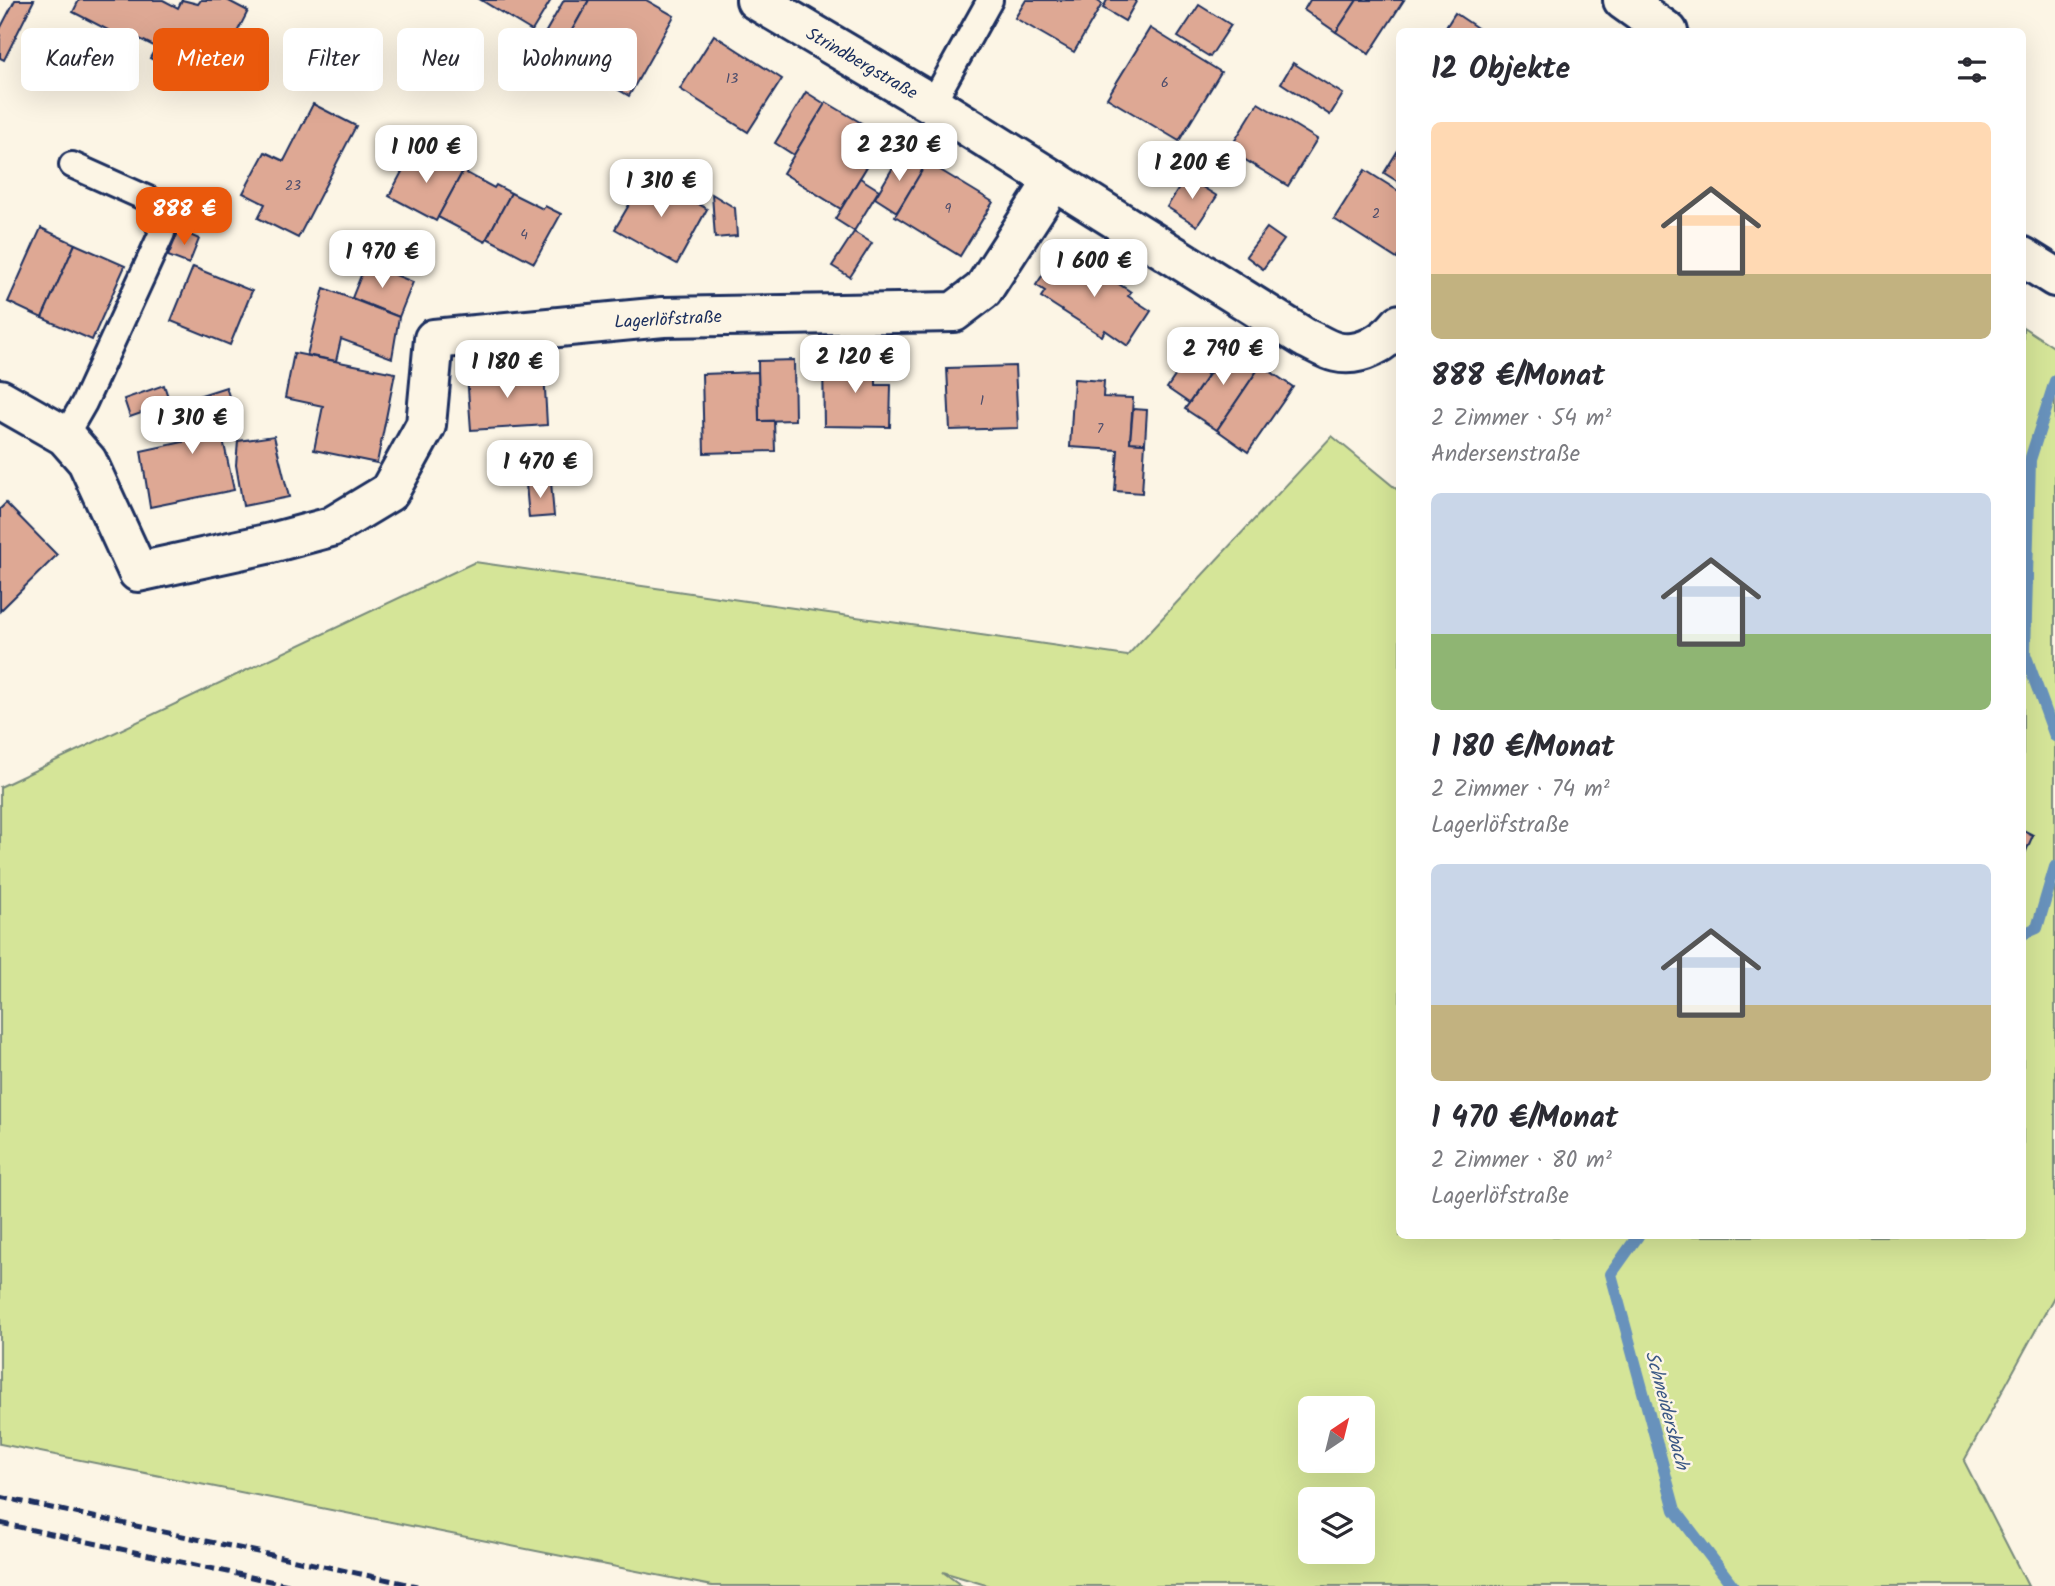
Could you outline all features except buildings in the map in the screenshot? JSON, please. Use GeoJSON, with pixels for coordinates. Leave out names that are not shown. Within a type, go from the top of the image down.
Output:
{"type":"FeatureCollection","features":[{"type":"Feature","properties":{"kind":"street","name":"Strindbergstraße"},"geometry":{"type":"LineString","coordinates":[[755,0],[932,104],[1305,338],[1336,352],[1354,352],[1379,343],[1396,329]]}},
{"type":"Feature","properties":{"kind":"street","name":"Lagerlöfstraße"},"geometry":{"type":"LineString","coordinates":[[65,436],[88,461],[138,572],[331,527],[389,492],[426,425],[434,340],[663,317],[954,313],[983,290],[1054,180]]}},
{"type":"Feature","properties":{"kind":"street"},"geometry":{"type":"LineString","coordinates":[[2026,259],[2055,277]]}},
{"type":"Feature","properties":{"kind":"street"},"geometry":{"type":"LineString","coordinates":[[0,399],[65,436]]}},
{"type":"Feature","properties":{"kind":"lane","name":"Strindbergstraße"},"geometry":{"type":"LineString","coordinates":[[932,104],[990,0]]}},
{"type":"Feature","properties":{"kind":"lane"},"geometry":{"type":"LineString","coordinates":[[65,436],[84,403],[162,233],[148,199],[72,165]]}},
{"type":"Feature","properties":{"kind":"green space"},"geometry":{"type":"Polygon","coordinates":[[[2026,329],[2055,348],[2055,1295],[1964,1461],[2028,1586],[989,1586],[943,1572],[962,1586],[712,1586],[0,1444],[0,787],[475,562],[1127,656],[1332,436],[1396,489],[1396,1239],[2026,1239],[2026,329]]]}},
{"type":"Feature","properties":{"kind":"waterway","name":"Schneidersbach"},"geometry":{"type":"LineString","coordinates":[[2026,615],[2030,460],[2055,381]]}},
{"type":"Feature","properties":{"kind":"waterway","name":"Schneidersbach"},"geometry":{"type":"LineString","coordinates":[[2026,657],[2055,736]]}},
{"type":"Feature","properties":{"kind":"waterway","name":"Schneidersbach"},"geometry":{"type":"LineString","coordinates":[[2026,933],[2037,928],[2055,867]]}},
{"type":"Feature","properties":{"kind":"waterway","name":"Schneidersbach"},"geometry":{"type":"LineString","coordinates":[[1636,1239],[1611,1274],[1675,1510],[1733,1586]]}},
{"type":"Feature","properties":{"kind":"railway"},"geometry":{"type":"LineString","coordinates":[[0,1497],[417,1586]]}},
{"type":"Feature","properties":{"kind":"railway"},"geometry":{"type":"LineString","coordinates":[[0,1523],[293,1586]]}}]}
